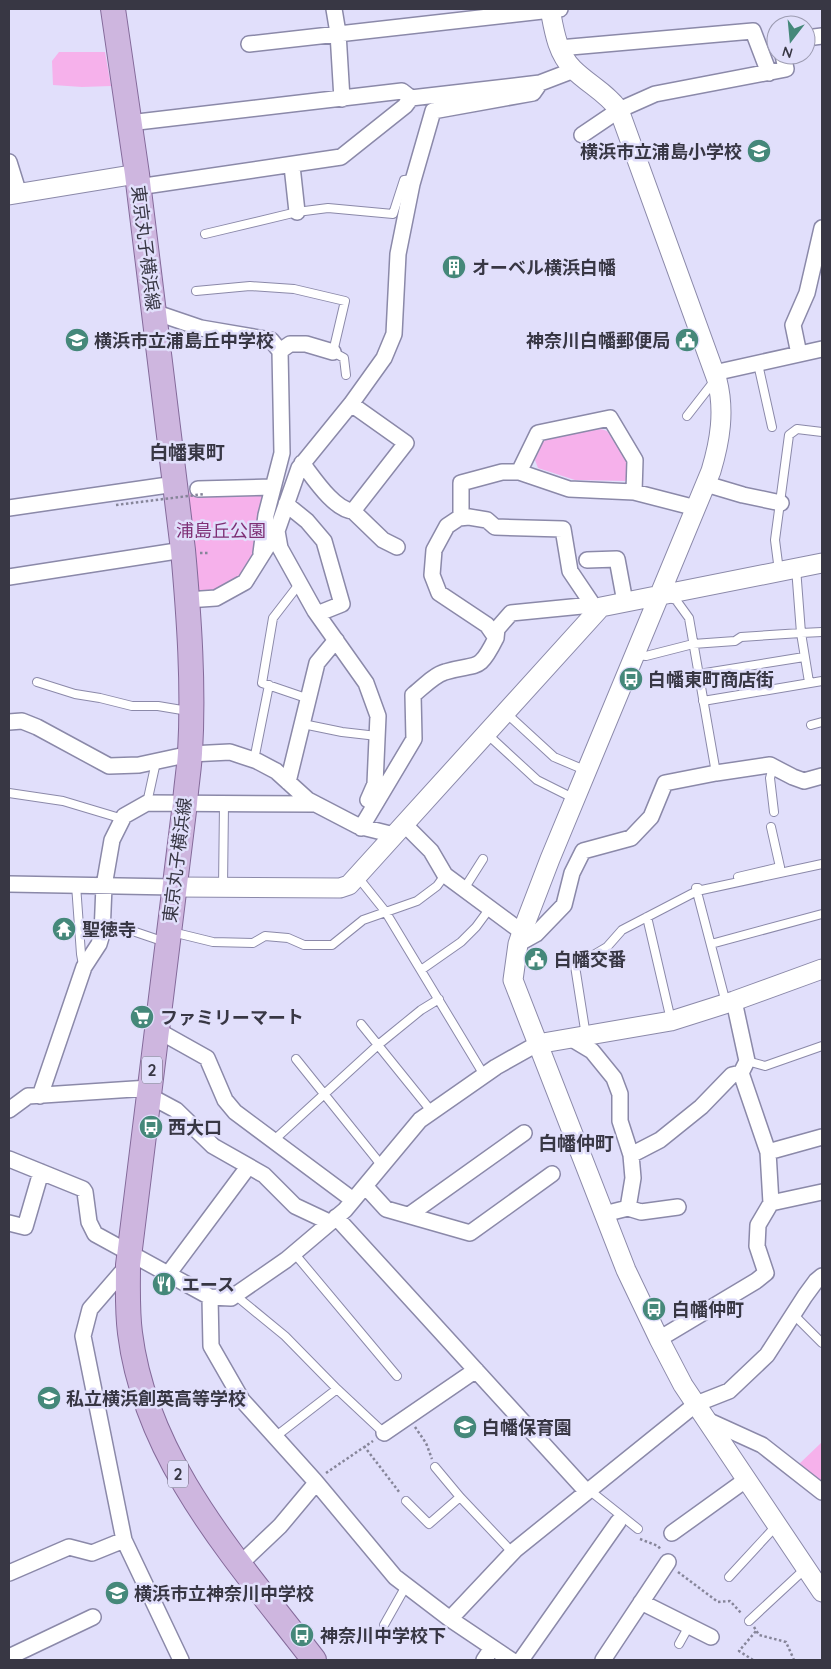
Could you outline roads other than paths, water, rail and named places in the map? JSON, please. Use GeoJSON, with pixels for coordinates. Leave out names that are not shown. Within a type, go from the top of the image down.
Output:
{"type":"FeatureCollection","features":[{"type":"Feature","properties":{"kind":"main road","name":"東京丸子横浜線"},"geometry":{"type":"LineString","coordinates":[[113,9],[154,312],[171,490],[183,550],[187,600],[190,711],[190,754],[185,803],[128,1259],[130,1334],[139,1379],[152,1418],[175,1469],[240,1564],[314,1660]]}},
{"type":"Feature","properties":{"kind":"street"},"geometry":{"type":"LineString","coordinates":[[334,9],[338,33],[342,98]]}},
{"type":"Feature","properties":{"kind":"street"},"geometry":{"type":"LineString","coordinates":[[250,44],[554,9],[554,30],[559,48],[566,61],[574,70],[609,98],[619,110],[715,376],[720,402],[721,427],[718,448],[706,484],[550,859],[520,938],[513,980],[626,1270],[659,1339],[683,1385],[822,1592]]}},
{"type":"Feature","properties":{"kind":"street"},"geometry":{"type":"LineString","coordinates":[[559,48],[753,31],[769,73]]}},
{"type":"Feature","properties":{"kind":"street"},"geometry":{"type":"LineString","coordinates":[[582,135],[619,110],[656,94],[769,73],[786,69],[785,65]]}},
{"type":"Feature","properties":{"kind":"street"},"geometry":{"type":"LineString","coordinates":[[129,123],[402,91],[411,98],[540,83],[574,70]]}},
{"type":"Feature","properties":{"kind":"street"},"geometry":{"type":"LineString","coordinates":[[187,600],[216,598],[245,582],[278,531],[302,463],[351,404],[384,358],[394,334],[398,254],[414,179],[433,111],[533,93],[540,83]]}},
{"type":"Feature","properties":{"kind":"street"},"geometry":{"type":"LineString","coordinates":[[9,162],[14,194],[137,180],[292,166],[341,157],[405,106],[411,98]]}},
{"type":"Feature","properties":{"kind":"street"},"geometry":{"type":"LineString","coordinates":[[292,166],[297,212]]}},
{"type":"Feature","properties":{"kind":"street"},"geometry":{"type":"LineString","coordinates":[[799,354],[793,324],[807,293],[822,228]]}},
{"type":"Feature","properties":{"kind":"street"},"geometry":{"type":"LineString","coordinates":[[154,312],[201,328],[271,340],[280,352],[282,453],[266,514],[261,557]]}},
{"type":"Feature","properties":{"kind":"street"},"geometry":{"type":"LineString","coordinates":[[280,352],[290,344],[306,344],[333,352]]}},
{"type":"Feature","properties":{"kind":"street"},"geometry":{"type":"LineString","coordinates":[[715,376],[822,349]]}},
{"type":"Feature","properties":{"kind":"street"},"geometry":{"type":"LineString","coordinates":[[351,404],[406,443],[353,511]]}},
{"type":"Feature","properties":{"kind":"street"},"geometry":{"type":"LineString","coordinates":[[519,472],[538,433],[610,418],[635,460],[634,492]]}},
{"type":"Feature","properties":{"kind":"street"},"geometry":{"type":"LineString","coordinates":[[302,463],[327,495],[348,511],[353,511],[383,540],[398,547]]}},
{"type":"Feature","properties":{"kind":"street"},"geometry":{"type":"LineString","coordinates":[[462,518],[461,483],[502,472],[519,472],[569,489],[634,492],[696,508]]}},
{"type":"Feature","properties":{"kind":"street"},"geometry":{"type":"LineString","coordinates":[[706,484],[743,495],[781,503]]}},
{"type":"Feature","properties":{"kind":"street"},"geometry":{"type":"LineString","coordinates":[[202,491],[272,486]]}},
{"type":"Feature","properties":{"kind":"street"},"geometry":{"type":"LineString","coordinates":[[9,508],[171,490]]}},
{"type":"Feature","properties":{"kind":"street"},"geometry":{"type":"LineString","coordinates":[[286,504],[307,521],[324,541],[342,604],[317,614]]}},
{"type":"Feature","properties":{"kind":"street"},"geometry":{"type":"LineString","coordinates":[[496,638],[487,625],[439,593],[432,575],[436,545],[447,526],[462,518],[469,517],[487,520],[496,527],[562,529],[570,571],[595,608]]}},
{"type":"Feature","properties":{"kind":"street"},"geometry":{"type":"LineString","coordinates":[[278,531],[280,548],[317,614],[366,683],[378,716],[375,784],[359,827]]}},
{"type":"Feature","properties":{"kind":"street"},"geometry":{"type":"LineString","coordinates":[[9,577],[183,550]]}},
{"type":"Feature","properties":{"kind":"street"},"geometry":{"type":"LineString","coordinates":[[587,560],[617,559],[625,602]]}},
{"type":"Feature","properties":{"kind":"street"},"geometry":{"type":"LineString","coordinates":[[359,827],[414,739],[413,695],[443,672],[475,666],[486,658],[496,638],[497,629],[510,613],[595,608],[822,563]]}},
{"type":"Feature","properties":{"kind":"street"},"geometry":{"type":"LineString","coordinates":[[9,884],[223,888],[340,888],[349,885],[505,713],[595,608]]}},
{"type":"Feature","properties":{"kind":"street"},"geometry":{"type":"LineString","coordinates":[[288,782],[317,663],[336,640]]}},
{"type":"Feature","properties":{"kind":"street"},"geometry":{"type":"LineString","coordinates":[[9,722],[22,721],[37,727],[109,766],[139,765],[190,754],[230,752],[254,760],[276,771],[308,800],[359,827],[399,830],[431,851],[445,875],[490,908],[520,938]]}},
{"type":"Feature","properties":{"kind":"street"},"geometry":{"type":"LineString","coordinates":[[520,938],[536,934],[564,905],[572,872],[583,851],[631,838],[651,817],[665,783],[770,765],[804,781],[822,776]]}},
{"type":"Feature","properties":{"kind":"street"},"geometry":{"type":"LineString","coordinates":[[40,1096],[84,967],[99,944],[103,921],[104,886],[112,840],[124,816],[147,803],[316,804]]}},
{"type":"Feature","properties":{"kind":"street"},"geometry":{"type":"LineString","coordinates":[[9,1159],[83,1189],[89,1222],[95,1234],[128,1259],[169,1273],[210,1297],[231,1298],[294,1253],[333,1220],[353,1200],[420,1120],[496,1067],[538,1044],[671,1021],[822,969]]}},
{"type":"Feature","properties":{"kind":"street"},"geometry":{"type":"LineString","coordinates":[[659,1339],[756,1281],[766,1273],[757,1246],[758,1224],[771,1203],[768,1152],[744,1067],[730,1002]]}},
{"type":"Feature","properties":{"kind":"street"},"geometry":{"type":"LineString","coordinates":[[157,1030],[207,1058],[225,1100],[235,1112],[353,1200]]}},
{"type":"Feature","properties":{"kind":"street"},"geometry":{"type":"LineString","coordinates":[[579,1038],[614,1078],[620,1094],[620,1121],[631,1154],[633,1178],[628,1208]]}},
{"type":"Feature","properties":{"kind":"street"},"geometry":{"type":"LineString","coordinates":[[631,1154],[660,1140],[701,1107],[732,1075],[744,1067]]}},
{"type":"Feature","properties":{"kind":"street"},"geometry":{"type":"LineString","coordinates":[[12,1103],[28,1096],[149,1091],[176,1110],[213,1146],[264,1176],[295,1206],[333,1220],[588,1491]]}},
{"type":"Feature","properties":{"kind":"street"},"geometry":{"type":"LineString","coordinates":[[409,1215],[524,1133]]}},
{"type":"Feature","properties":{"kind":"street"},"geometry":{"type":"LineString","coordinates":[[768,1152],[822,1137]]}},
{"type":"Feature","properties":{"kind":"street"},"geometry":{"type":"LineString","coordinates":[[169,1273],[248,1167]]}},
{"type":"Feature","properties":{"kind":"street"},"geometry":{"type":"LineString","coordinates":[[9,1223],[25,1227],[41,1172]]}},
{"type":"Feature","properties":{"kind":"street"},"geometry":{"type":"LineString","coordinates":[[365,1186],[386,1209],[470,1233],[552,1174]]}},
{"type":"Feature","properties":{"kind":"street"},"geometry":{"type":"LineString","coordinates":[[771,1203],[822,1192]]}},
{"type":"Feature","properties":{"kind":"street"},"geometry":{"type":"LineString","coordinates":[[604,1214],[628,1208],[641,1212],[678,1207]]}},
{"type":"Feature","properties":{"kind":"street"},"geometry":{"type":"LineString","coordinates":[[128,1259],[90,1310],[83,1336],[124,1540],[181,1660]]}},
{"type":"Feature","properties":{"kind":"street"},"geometry":{"type":"LineString","coordinates":[[450,1618],[512,1552],[696,1404],[729,1391],[767,1355],[805,1296],[817,1294],[816,1281],[822,1276]]}},
{"type":"Feature","properties":{"kind":"street"},"geometry":{"type":"LineString","coordinates":[[210,1297],[211,1346],[242,1400],[396,1577],[450,1618],[488,1654],[511,1660]]}},
{"type":"Feature","properties":{"kind":"street"},"geometry":{"type":"LineString","coordinates":[[384,1433],[476,1370]]}},
{"type":"Feature","properties":{"kind":"street"},"geometry":{"type":"LineString","coordinates":[[707,1420],[762,1445],[822,1492]]}},
{"type":"Feature","properties":{"kind":"street"},"geometry":{"type":"LineString","coordinates":[[672,1533],[747,1479]]}},
{"type":"Feature","properties":{"kind":"street"},"geometry":{"type":"LineString","coordinates":[[240,1564],[280,1526],[315,1482]]}},
{"type":"Feature","properties":{"kind":"street"},"geometry":{"type":"LineString","coordinates":[[521,1660],[618,1522]]}},
{"type":"Feature","properties":{"kind":"street"},"geometry":{"type":"LineString","coordinates":[[9,1573],[69,1547],[92,1553],[124,1540]]}},
{"type":"Feature","properties":{"kind":"street"},"geometry":{"type":"LineString","coordinates":[[603,1660],[668,1562]]}},
{"type":"Feature","properties":{"kind":"street"},"geometry":{"type":"LineString","coordinates":[[642,1602],[711,1637]]}},
{"type":"Feature","properties":{"kind":"street"},"geometry":{"type":"LineString","coordinates":[[9,1657],[93,1617]]}},
{"type":"Feature","properties":{"kind":"lane"},"geometry":{"type":"LineString","coordinates":[[206,234],[297,212],[328,208],[393,214],[404,180],[414,179]]}},
{"type":"Feature","properties":{"kind":"lane"},"geometry":{"type":"LineString","coordinates":[[196,291],[250,286],[294,289],[344,301],[333,352],[344,358],[346,375]]}},
{"type":"Feature","properties":{"kind":"lane"},"geometry":{"type":"LineString","coordinates":[[758,364],[772,427]]}},
{"type":"Feature","properties":{"kind":"lane"},"geometry":{"type":"LineString","coordinates":[[687,416],[715,376]]}},
{"type":"Feature","properties":{"kind":"lane"},"geometry":{"type":"LineString","coordinates":[[809,682],[788,570],[775,540],[789,435],[797,429],[822,432]]}},
{"type":"Feature","properties":{"kind":"lane"},"geometry":{"type":"LineString","coordinates":[[300,583],[273,618],[262,683],[309,699]]}},
{"type":"Feature","properties":{"kind":"lane"},"geometry":{"type":"LineString","coordinates":[[660,595],[676,600],[689,618],[716,773]]}},
{"type":"Feature","properties":{"kind":"lane"},"geometry":{"type":"LineString","coordinates":[[635,655],[646,656],[693,644],[735,640],[741,637],[822,632]]}},
{"type":"Feature","properties":{"kind":"lane"},"geometry":{"type":"LineString","coordinates":[[699,674],[804,657]]}},
{"type":"Feature","properties":{"kind":"lane"},"geometry":{"type":"LineString","coordinates":[[703,701],[822,680]]}},
{"type":"Feature","properties":{"kind":"lane"},"geometry":{"type":"LineString","coordinates":[[37,682],[75,694],[132,706],[158,706],[190,711]]}},
{"type":"Feature","properties":{"kind":"lane"},"geometry":{"type":"LineString","coordinates":[[254,760],[269,685]]}},
{"type":"Feature","properties":{"kind":"lane"},"geometry":{"type":"LineString","coordinates":[[505,713],[554,757],[587,771]]}},
{"type":"Feature","properties":{"kind":"lane"},"geometry":{"type":"LineString","coordinates":[[811,725],[822,722]]}},
{"type":"Feature","properties":{"kind":"lane"},"geometry":{"type":"LineString","coordinates":[[303,724],[342,732],[377,736]]}},
{"type":"Feature","properties":{"kind":"lane"},"geometry":{"type":"LineString","coordinates":[[486,734],[537,780],[575,799]]}},
{"type":"Feature","properties":{"kind":"lane"},"geometry":{"type":"LineString","coordinates":[[147,803],[156,762]]}},
{"type":"Feature","properties":{"kind":"lane"},"geometry":{"type":"LineString","coordinates":[[773,767],[770,778],[774,812]]}},
{"type":"Feature","properties":{"kind":"lane"},"geometry":{"type":"LineString","coordinates":[[9,793],[63,801],[123,819]]}},
{"type":"Feature","properties":{"kind":"lane"},"geometry":{"type":"LineString","coordinates":[[223,888],[224,804]]}},
{"type":"Feature","properties":{"kind":"lane"},"geometry":{"type":"LineString","coordinates":[[730,1002],[711,944],[696,888],[780,867],[771,827]]}},
{"type":"Feature","properties":{"kind":"lane"},"geometry":{"type":"LineString","coordinates":[[464,889],[483,859]]}},
{"type":"Feature","properties":{"kind":"lane"},"geometry":{"type":"LineString","coordinates":[[579,1038],[575,966],[607,947],[622,930],[697,891],[822,864]]}},
{"type":"Feature","properties":{"kind":"lane"},"geometry":{"type":"LineString","coordinates":[[103,921],[168,937],[213,942],[253,943],[265,936],[288,938],[304,945],[332,945],[363,920],[417,901],[437,886],[445,875]]}},
{"type":"Feature","properties":{"kind":"lane"},"geometry":{"type":"LineString","coordinates":[[357,876],[385,911],[484,1075]]}},
{"type":"Feature","properties":{"kind":"lane"},"geometry":{"type":"LineString","coordinates":[[76,885],[81,954],[84,967]]}},
{"type":"Feature","properties":{"kind":"lane"},"geometry":{"type":"LineString","coordinates":[[421,970],[461,942],[490,908]]}},
{"type":"Feature","properties":{"kind":"lane"},"geometry":{"type":"LineString","coordinates":[[711,944],[822,914]]}},
{"type":"Feature","properties":{"kind":"lane"},"geometry":{"type":"LineString","coordinates":[[646,917],[671,1021]]}},
{"type":"Feature","properties":{"kind":"lane"},"geometry":{"type":"LineString","coordinates":[[273,1141],[378,1045],[420,1010],[439,998]]}},
{"type":"Feature","properties":{"kind":"lane"},"geometry":{"type":"LineString","coordinates":[[361,1024],[432,1112]]}},
{"type":"Feature","properties":{"kind":"lane"},"geometry":{"type":"LineString","coordinates":[[744,1067],[765,1066],[822,1046]]}},
{"type":"Feature","properties":{"kind":"lane"},"geometry":{"type":"LineString","coordinates":[[296,1059],[382,1166]]}},
{"type":"Feature","properties":{"kind":"lane"},"geometry":{"type":"LineString","coordinates":[[294,1253],[397,1376]]}},
{"type":"Feature","properties":{"kind":"lane"},"geometry":{"type":"LineString","coordinates":[[235,1295],[285,1336],[384,1433]]}},
{"type":"Feature","properties":{"kind":"lane"},"geometry":{"type":"LineString","coordinates":[[793,1314],[822,1343]]}},
{"type":"Feature","properties":{"kind":"lane"},"geometry":{"type":"LineString","coordinates":[[275,1437],[337,1389]]}},
{"type":"Feature","properties":{"kind":"lane"},"geometry":{"type":"LineString","coordinates":[[435,1467],[460,1497],[512,1552]]}},
{"type":"Feature","properties":{"kind":"lane"},"geometry":{"type":"LineString","coordinates":[[588,1491],[638,1529]]}},
{"type":"Feature","properties":{"kind":"lane"},"geometry":{"type":"LineString","coordinates":[[406,1501],[429,1524],[460,1497]]}},
{"type":"Feature","properties":{"kind":"lane"},"geometry":{"type":"LineString","coordinates":[[729,1577],[778,1525]]}},
{"type":"Feature","properties":{"kind":"lane"},"geometry":{"type":"LineString","coordinates":[[749,1621],[806,1568]]}},
{"type":"Feature","properties":{"kind":"lane"},"geometry":{"type":"LineString","coordinates":[[384,1625],[406,1586]]}},
{"type":"Feature","properties":{"kind":"lane"},"geometry":{"type":"LineString","coordinates":[[679,1644],[689,1626]]}},
{"type":"Feature","properties":{"kind":"place","name":"横浜市立浦島小学校"},"geometry":{"type":"Point","coordinates":[759,151]}},
{"type":"Feature","properties":{"kind":"place","name":"オーベル横浜白幡"},"geometry":{"type":"Point","coordinates":[454,267]}},
{"type":"Feature","properties":{"kind":"place","name":"横浜市立浦島丘中学校"},"geometry":{"type":"Point","coordinates":[77,340]}},
{"type":"Feature","properties":{"kind":"place","name":"神奈川白幡郵便局"},"geometry":{"type":"Point","coordinates":[687,340]}},
{"type":"Feature","properties":{"kind":"place","name":"白幡東町商店街"},"geometry":{"type":"Point","coordinates":[631,679]}},
{"type":"Feature","properties":{"kind":"place","name":"聖徳寺"},"geometry":{"type":"Point","coordinates":[64,929]}},
{"type":"Feature","properties":{"kind":"place","name":"白幡交番"},"geometry":{"type":"Point","coordinates":[536,959]}},
{"type":"Feature","properties":{"kind":"place","name":"ファミリーマート"},"geometry":{"type":"Point","coordinates":[142,1017]}},
{"type":"Feature","properties":{"kind":"place","name":"西大口"},"geometry":{"type":"Point","coordinates":[151,1127]}},
{"type":"Feature","properties":{"kind":"place","name":"エース"},"geometry":{"type":"Point","coordinates":[164,1284]}},
{"type":"Feature","properties":{"kind":"place","name":"白幡仲町"},"geometry":{"type":"Point","coordinates":[654,1309]}},
{"type":"Feature","properties":{"kind":"place","name":"私立横浜創英高等学校"},"geometry":{"type":"Point","coordinates":[49,1398]}},
{"type":"Feature","properties":{"kind":"place","name":"白幡保育園"},"geometry":{"type":"Point","coordinates":[465,1427]}},
{"type":"Feature","properties":{"kind":"place","name":"横浜市立神奈川中学校"},"geometry":{"type":"Point","coordinates":[117,1593]}},
{"type":"Feature","properties":{"kind":"place","name":"神奈川中学校下"},"geometry":{"type":"Point","coordinates":[302,1635]}},
{"type":"Feature","properties":{"kind":"district","name":"白幡東町"},"geometry":{"type":"Point","coordinates":[187,452]}},
{"type":"Feature","properties":{"kind":"district","name":"白幡仲町"},"geometry":{"type":"Point","coordinates":[576,1143]}},
{"type":"Feature","properties":{"kind":"park label","name":"浦島丘公園"},"geometry":{"type":"Point","coordinates":[221,530]}}]}
